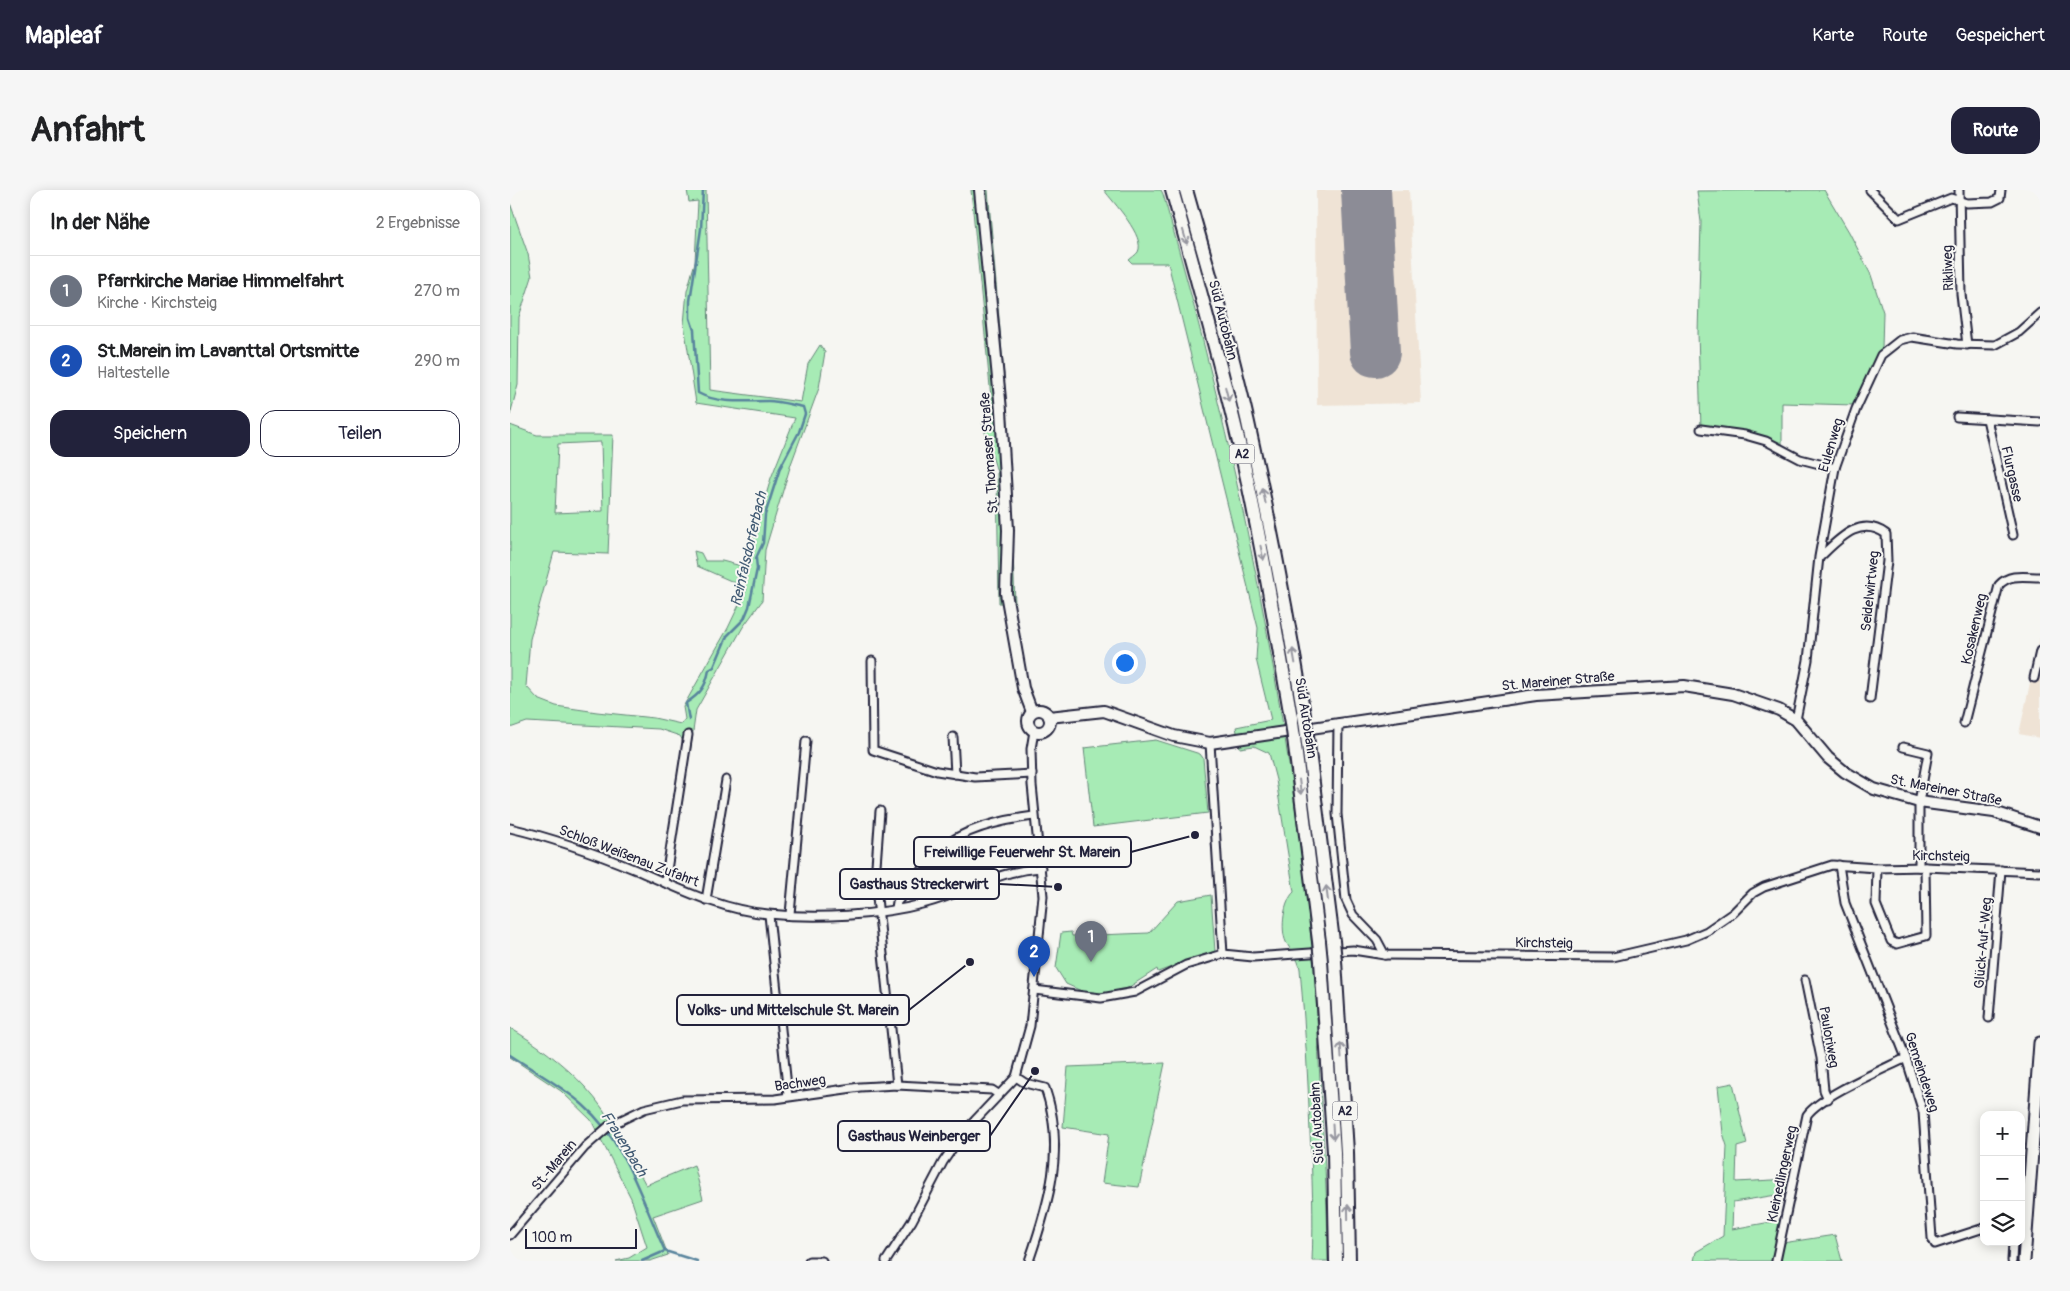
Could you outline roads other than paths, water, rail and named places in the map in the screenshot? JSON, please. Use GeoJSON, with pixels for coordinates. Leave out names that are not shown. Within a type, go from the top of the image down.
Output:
{"type":"FeatureCollection","features":[{"type":"Feature","properties":{"kind":"highway","name":"Süd Autobahn"},"geometry":{"type":"LineString","coordinates":[[1172,190],[1203,300],[1240,447],[1268,580],[1292,723],[1321,961],[1334,1152],[1336,1261]]}},
{"type":"Feature","properties":{"kind":"highway","name":"Süd Autobahn"},"geometry":{"type":"LineString","coordinates":[[1186,190],[1216,294],[1253,444],[1281,576],[1305,721],[1335,961],[1347,1152],[1349,1261]]}},
{"type":"Feature","properties":{"kind":"main road","name":"St. Thomaser Straße"},"geometry":{"type":"LineString","coordinates":[[980,190],[1001,410],[1008,530],[1006,593],[1023,688],[1032,712]]}},
{"type":"Feature","properties":{"kind":"main road","name":"St. Mareiner Straße"},"geometry":{"type":"LineString","coordinates":[[1049,717],[1104,711],[1174,736],[1210,743],[1536,694],[1684,686],[1733,694],[1764,704],[1796,720],[1828,758],[1857,781],[1874,790],[1919,802],[1983,810],[2040,827]]}},
{"type":"Feature","properties":{"kind":"main road"},"geometry":{"type":"LineString","coordinates":[[1040,710],[1049,717],[1050,722],[1046,729],[1034,731],[1028,723],[1028,717],[1032,712],[1040,710]]}},
{"type":"Feature","properties":{"kind":"main road"},"geometry":{"type":"LineString","coordinates":[[2024,1261],[2040,1043]]}},
{"type":"Feature","properties":{"kind":"street"},"geometry":{"type":"LineString","coordinates":[[1870,190],[1899,219],[1951,198],[1967,203],[1992,202],[2000,198],[2001,190]]}},
{"type":"Feature","properties":{"kind":"street","name":"Rikliweg"},"geometry":{"type":"LineString","coordinates":[[1959,190],[1961,294],[1966,345]]}},
{"type":"Feature","properties":{"kind":"street","name":"Eulenweg"},"geometry":{"type":"LineString","coordinates":[[1796,720],[1808,660],[1819,557],[1835,468],[1856,409],[1881,356],[1890,346],[1900,340],[1912,337],[1966,345],[2001,342],[2019,332],[2040,313]]}},
{"type":"Feature","properties":{"kind":"street"},"geometry":{"type":"LineString","coordinates":[[1957,417],[2040,422]]}},
{"type":"Feature","properties":{"kind":"street","name":"Flurgasse"},"geometry":{"type":"LineString","coordinates":[[1987,419],[2013,535]]}},
{"type":"Feature","properties":{"kind":"street"},"geometry":{"type":"LineString","coordinates":[[1701,429],[1745,435],[1766,441],[1800,459],[1835,468]]}},
{"type":"Feature","properties":{"kind":"street","name":"Seidelwirtweg"},"geometry":{"type":"LineString","coordinates":[[1819,557],[1846,534],[1861,526],[1877,528],[1886,534],[1886,561],[1870,699]]}},
{"type":"Feature","properties":{"kind":"street","name":"Kosakenweg"},"geometry":{"type":"LineString","coordinates":[[1964,723],[1998,585],[2015,576],[2040,578]]}},
{"type":"Feature","properties":{"kind":"street"},"geometry":{"type":"LineString","coordinates":[[2034,678],[2040,651]]}},
{"type":"Feature","properties":{"kind":"street"},"geometry":{"type":"LineString","coordinates":[[872,661],[873,750],[937,771],[955,774],[992,778],[1032,774]]}},
{"type":"Feature","properties":{"kind":"street"},"geometry":{"type":"LineString","coordinates":[[1338,723],[1337,814],[1346,900],[1354,914],[1377,940],[1385,955]]}},
{"type":"Feature","properties":{"kind":"street"},"geometry":{"type":"LineString","coordinates":[[886,1261],[912,1221],[943,1162],[967,1128],[1016,1077],[1030,1026],[1043,896],[1042,868],[1034,816],[1031,749],[1034,731]]}},
{"type":"Feature","properties":{"kind":"street"},"geometry":{"type":"LineString","coordinates":[[666,883],[688,735]]}},
{"type":"Feature","properties":{"kind":"street"},"geometry":{"type":"LineString","coordinates":[[953,737],[955,774]]}},
{"type":"Feature","properties":{"kind":"street"},"geometry":{"type":"LineString","coordinates":[[790,914],[806,741]]}},
{"type":"Feature","properties":{"kind":"street"},"geometry":{"type":"LineString","coordinates":[[1210,743],[1223,954]]}},
{"type":"Feature","properties":{"kind":"street"},"geometry":{"type":"LineString","coordinates":[[1877,868],[1876,904],[1891,942],[1897,944],[1926,936],[1919,802],[1928,753],[1904,747]]}},
{"type":"Feature","properties":{"kind":"street"},"geometry":{"type":"LineString","coordinates":[[706,900],[726,780]]}},
{"type":"Feature","properties":{"kind":"street"},"geometry":{"type":"LineString","coordinates":[[880,811],[875,880],[897,1085]]}},
{"type":"Feature","properties":{"kind":"street"},"geometry":{"type":"LineString","coordinates":[[896,908],[897,902],[936,853],[948,844],[972,831],[1000,820],[1034,816]]}},
{"type":"Feature","properties":{"kind":"street","name":"Schloß Weißenau Zufahrt"},"geometry":{"type":"LineString","coordinates":[[510,828],[582,848],[706,900],[737,910],[769,915],[831,915],[878,912],[926,903],[1002,874],[1042,868]]}},
{"type":"Feature","properties":{"kind":"street","name":"Kirchsteig"},"geometry":{"type":"LineString","coordinates":[[1034,990],[1101,998],[1135,992],[1186,965],[1223,954],[1253,957],[1353,950],[1385,955],[1613,957],[1686,940],[1720,922],[1753,893],[1764,887],[1808,871],[1832,865],[2040,872]]}},
{"type":"Feature","properties":{"kind":"street","name":"Gemeindeweg"},"geometry":{"type":"LineString","coordinates":[[1839,866],[1845,903],[1906,1058],[1925,1118],[1932,1238],[1935,1244],[1980,1229]]}},
{"type":"Feature","properties":{"kind":"street","name":"Glück-Auf-Weg"},"geometry":{"type":"LineString","coordinates":[[1989,1018],[2002,870]]}},
{"type":"Feature","properties":{"kind":"street"},"geometry":{"type":"LineString","coordinates":[[769,915],[788,1096]]}},
{"type":"Feature","properties":{"kind":"street","name":"Pauloriweg"},"geometry":{"type":"LineString","coordinates":[[1805,980],[1822,1058],[1824,1090],[1828,1099]]}},
{"type":"Feature","properties":{"kind":"street","name":"Kleinedlingerweg"},"geometry":{"type":"LineString","coordinates":[[1776,1261],[1780,1251],[1804,1126],[1811,1111],[1828,1099],[1906,1058]]}},
{"type":"Feature","properties":{"kind":"street"},"geometry":{"type":"LineString","coordinates":[[1016,1077],[1025,1083],[1044,1088],[1053,1111],[1055,1136],[1052,1186],[1029,1261]]}},
{"type":"Feature","properties":{"kind":"street","name":"Bachweg"},"geometry":{"type":"LineString","coordinates":[[600,1134],[609,1126],[644,1109],[682,1100],[755,1100],[860,1087],[897,1085],[992,1090],[998,1094]]}},
{"type":"Feature","properties":{"kind":"street","name":"St.-Marein"},"geometry":{"type":"LineString","coordinates":[[510,1236],[585,1147],[600,1134]]}},
{"type":"Feature","properties":{"kind":"street"},"geometry":{"type":"LineString","coordinates":[[2012,1261],[2013,1246]]}},
{"type":"Feature","properties":{"kind":"street"},"geometry":{"type":"LineString","coordinates":[[809,1261],[822,1261]]}},
{"type":"Feature","properties":{"kind":"waterway","name":"Reinfalsdorferbach"},"geometry":{"type":"LineString","coordinates":[[689,720],[686,703],[702,690],[709,670],[714,667],[727,636],[744,619],[749,607],[757,569],[756,558],[763,543],[765,515],[780,468],[799,432],[805,414],[803,407],[786,403],[714,399],[698,393],[690,301],[701,229],[703,190]]}},
{"type":"Feature","properties":{"kind":"waterway","name":"Frauenbach"},"geometry":{"type":"LineString","coordinates":[[510,1055],[566,1091],[583,1105],[611,1136],[631,1173],[665,1251]]}},
{"type":"Feature","properties":{"kind":"waterway"},"geometry":{"type":"LineString","coordinates":[[642,1261],[665,1251],[697,1261]]}},
{"type":"Feature","properties":{"kind":"place","name":"Freiwillige Feuerwehr St. Marein"},"geometry":{"type":"Point","coordinates":[1195,835]}},
{"type":"Feature","properties":{"kind":"place","name":"Gasthaus Streckerwirt"},"geometry":{"type":"Point","coordinates":[1058,887]}},
{"type":"Feature","properties":{"kind":"place","name":"Volks- und Mittelschule St. Marein"},"geometry":{"type":"Point","coordinates":[970,962]}},
{"type":"Feature","properties":{"kind":"place","name":"Pfarrkirche Mariae Himmelfahrt"},"geometry":{"type":"Point","coordinates":[1091,962]}},
{"type":"Feature","properties":{"kind":"place","name":"St.Marein im Lavanttal Ortsmitte"},"geometry":{"type":"Point","coordinates":[1034,977]}},
{"type":"Feature","properties":{"kind":"place","name":"Gasthaus Weinberger"},"geometry":{"type":"Point","coordinates":[1035,1071]}}]}
